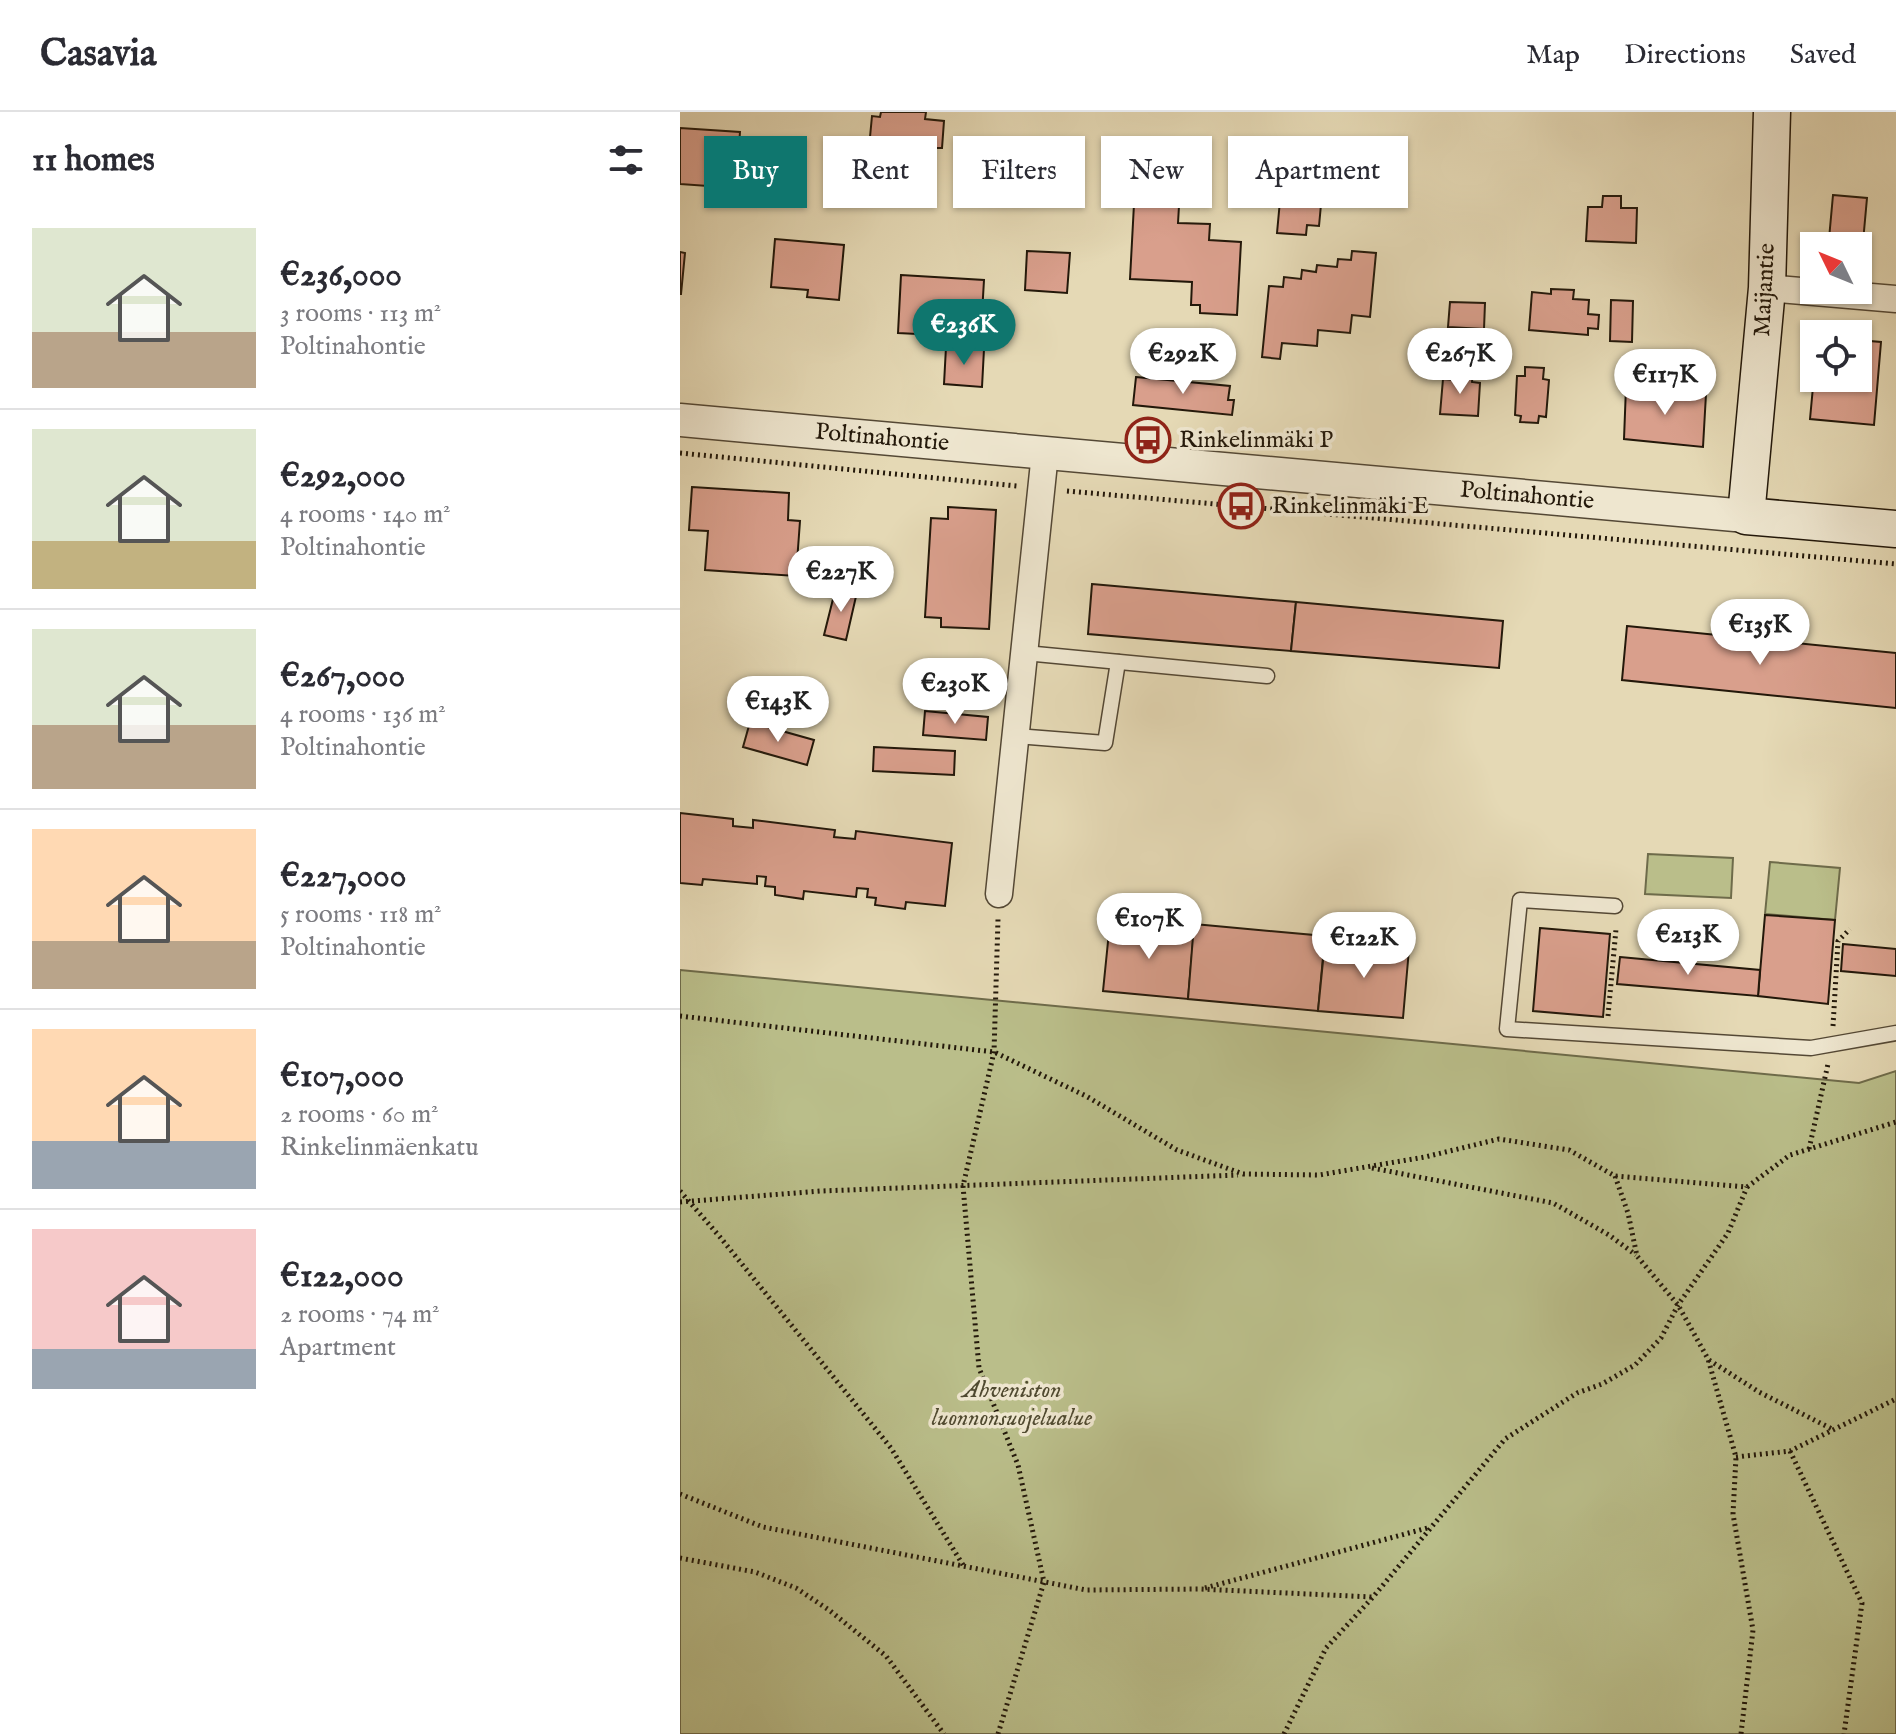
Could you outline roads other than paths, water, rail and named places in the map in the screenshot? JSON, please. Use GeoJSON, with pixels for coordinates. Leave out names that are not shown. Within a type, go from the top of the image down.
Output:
{"type":"FeatureCollection","features":[{"type":"Feature","properties":{"kind":"main road","name":"Maijantie"},"geometry":{"type":"LineString","coordinates":[[1746,516],[1767,288],[1772,112]]}},
{"type":"Feature","properties":{"kind":"main road","name":"Poltinahontie"},"geometry":{"type":"LineString","coordinates":[[1746,516],[1896,529]]}},
{"type":"Feature","properties":{"kind":"street"},"geometry":{"type":"LineString","coordinates":[[1767,288],[1896,299]]}},
{"type":"Feature","properties":{"kind":"street","name":"Poltinahontie"},"geometry":{"type":"LineString","coordinates":[[680,420],[1746,516]]}},
{"type":"Feature","properties":{"kind":"street"},"geometry":{"type":"LineString","coordinates":[[999,894],[1045,453]]}},
{"type":"Feature","properties":{"kind":"lane"},"geometry":{"type":"LineString","coordinates":[[1025,653],[1267,676]]}},
{"type":"Feature","properties":{"kind":"lane"},"geometry":{"type":"LineString","coordinates":[[1016,736],[1105,743],[1118,662]]}},
{"type":"Feature","properties":{"kind":"lane"},"geometry":{"type":"LineString","coordinates":[[1615,906],[1520,900],[1507,1029],[1811,1048],[1896,1033]]}},
{"type":"Feature","properties":{"kind":"place","name":"Rinkelinmäki P"},"geometry":{"type":"Point","coordinates":[1148,440]}},
{"type":"Feature","properties":{"kind":"place","name":"Rinkelinmäki E"},"geometry":{"type":"Point","coordinates":[1241,506]}},
{"type":"Feature","properties":{"kind":"park label","name":"Ahveniston luonnonsuojelualue"},"geometry":{"type":"Point","coordinates":[1012,1404]}}]}
